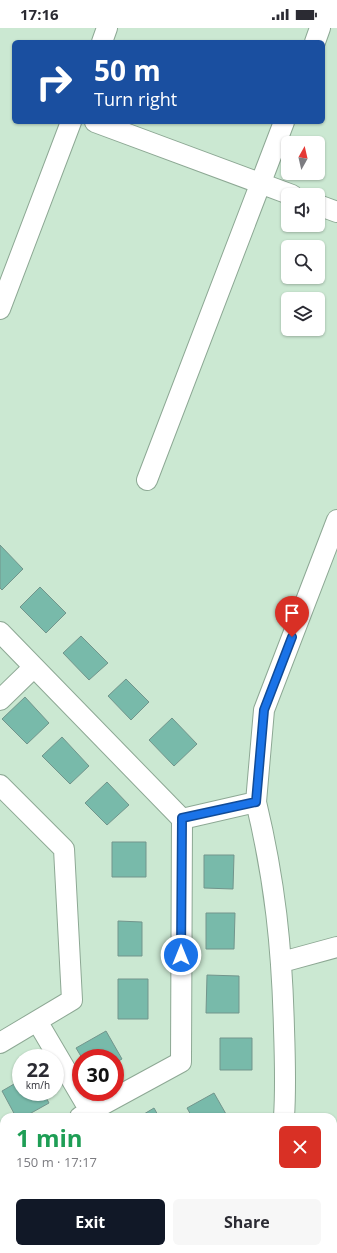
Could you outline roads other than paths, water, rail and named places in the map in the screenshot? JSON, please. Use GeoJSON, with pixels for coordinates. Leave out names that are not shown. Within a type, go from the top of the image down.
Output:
{"type":"FeatureCollection","features":[{"type":"Feature","properties":{"kind":"street"},"geometry":{"type":"LineString","coordinates":[[103,40],[108,28]]}},
{"type":"Feature","properties":{"kind":"street"},"geometry":{"type":"LineString","coordinates":[[316,40],[320,28]]}},
{"type":"Feature","properties":{"kind":"street"},"geometry":{"type":"LineString","coordinates":[[0,309],[71,124]]}},
{"type":"Feature","properties":{"kind":"street"},"geometry":{"type":"LineString","coordinates":[[100,124],[281,191]]}},
{"type":"Feature","properties":{"kind":"street"},"geometry":{"type":"LineString","coordinates":[[147,480],[283,124]]}},
{"type":"Feature","properties":{"kind":"street"},"geometry":{"type":"LineString","coordinates":[[325,208],[337,212]]}},
{"type":"Feature","properties":{"kind":"street"},"geometry":{"type":"LineString","coordinates":[[284,1113],[286,1093],[282,962],[273,882],[256,802],[264,710],[337,520]]}},
{"type":"Feature","properties":{"kind":"street"},"geometry":{"type":"LineString","coordinates":[[0,632],[182,818],[181,1062],[87,1113]]}},
{"type":"Feature","properties":{"kind":"street"},"geometry":{"type":"LineString","coordinates":[[0,700],[34,667]]}},
{"type":"Feature","properties":{"kind":"street"},"geometry":{"type":"LineString","coordinates":[[0,785],[64,849],[72,1000],[0,1042]]}},
{"type":"Feature","properties":{"kind":"street"},"geometry":{"type":"LineString","coordinates":[[182,818],[256,802]]}},
{"type":"Feature","properties":{"kind":"street"},"geometry":{"type":"LineString","coordinates":[[282,962],[337,947]]}},
{"type":"Feature","properties":{"kind":"street"},"geometry":{"type":"LineString","coordinates":[[37,1021],[84,1113]]}}]}
